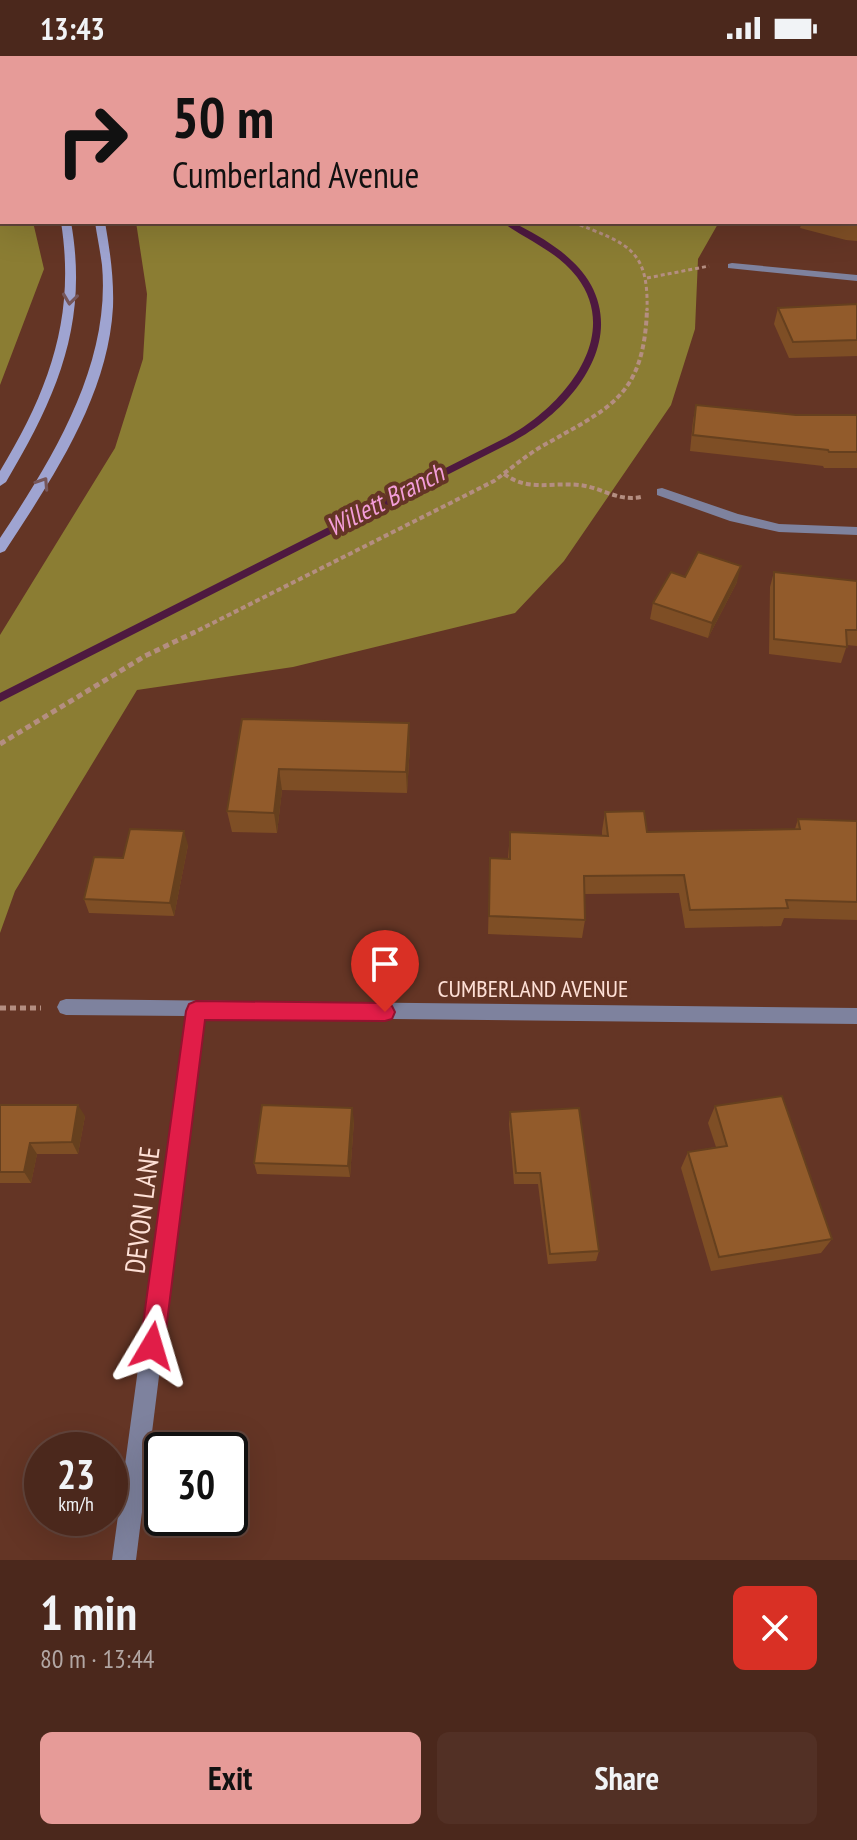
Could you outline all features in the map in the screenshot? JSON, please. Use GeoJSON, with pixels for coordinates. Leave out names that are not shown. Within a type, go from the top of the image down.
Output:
{"type":"FeatureCollection","features":[{"type":"Feature","properties":{"kind":"main road"},"geometry":{"type":"LineString","coordinates":[[0,482],[43,404],[65,334],[72,289],[71,242],[66,224]]}},
{"type":"Feature","properties":{"kind":"main road"},"geometry":{"type":"LineString","coordinates":[[0,548],[49,475],[85,398],[101,343],[109,292],[106,244],[101,224]]}},
{"type":"Feature","properties":{"kind":"street"},"geometry":{"type":"LineString","coordinates":[[732,266],[857,278]]}},
{"type":"Feature","properties":{"kind":"street"},"geometry":{"type":"LineString","coordinates":[[662,492],[735,518],[779,528],[857,531]]}},
{"type":"Feature","properties":{"kind":"street","name":"CUMBERLAND AVENUE"},"geometry":{"type":"LineString","coordinates":[[66,1007],[196,1011],[857,1016]]}},
{"type":"Feature","properties":{"kind":"street","name":"DEVON LANE"},"geometry":{"type":"LineString","coordinates":[[124,1560],[196,1011]]}},
{"type":"Feature","properties":{"kind":"path"},"geometry":{"type":"LineString","coordinates":[[0,744],[145,656],[296,583],[504,474],[534,451],[612,406],[627,389],[637,370],[646,338],[647,278],[640,261],[630,249],[615,239],[578,224]]}},
{"type":"Feature","properties":{"kind":"path"},"geometry":{"type":"LineString","coordinates":[[647,278],[724,263],[732,266]]}},
{"type":"Feature","properties":{"kind":"path"},"geometry":{"type":"LineString","coordinates":[[504,474],[517,483],[535,487],[580,485],[628,500],[662,492]]}},
{"type":"Feature","properties":{"kind":"path"},"geometry":{"type":"LineString","coordinates":[[0,1008],[66,1007]]}},
{"type":"Feature","properties":{"kind":"shaded area"},"geometry":{"type":"Polygon","coordinates":[[[0,224],[33,224],[44,269],[0,385],[0,224]]]}},
{"type":"Feature","properties":{"kind":"shaded area"},"geometry":{"type":"Polygon","coordinates":[[[136,224],[718,224],[698,259],[695,329],[671,405],[564,561],[515,613],[293,667],[137,690],[15,891],[0,933],[0,635],[115,448],[143,359],[147,294],[136,224]]]}},
{"type":"Feature","properties":{"kind":"building"},"geometry":{"type":"Polygon","coordinates":[[[857,304],[857,340],[793,342],[778,308],[857,304]]]}},
{"type":"Feature","properties":{"kind":"building"},"geometry":{"type":"Polygon","coordinates":[[[696,405],[796,415],[857,415],[857,452],[829,452],[693,435],[696,405]]]}},
{"type":"Feature","properties":{"kind":"building"},"geometry":{"type":"Polygon","coordinates":[[[698,552],[741,566],[712,623],[653,603],[671,572],[685,577],[698,552]]]}},
{"type":"Feature","properties":{"kind":"building"},"geometry":{"type":"Polygon","coordinates":[[[774,572],[857,581],[857,630],[846,630],[847,647],[774,639],[774,572]]]}},
{"type":"Feature","properties":{"kind":"building"},"geometry":{"type":"Polygon","coordinates":[[[242,719],[409,723],[406,772],[279,769],[274,813],[227,811],[242,719]]]}},
{"type":"Feature","properties":{"kind":"building"},"geometry":{"type":"Polygon","coordinates":[[[644,811],[647,832],[800,829],[798,819],[857,821],[857,902],[786,900],[788,908],[690,910],[684,875],[584,876],[585,920],[489,916],[490,858],[510,859],[510,832],[608,836],[605,812],[644,811]]]}},
{"type":"Feature","properties":{"kind":"building"},"geometry":{"type":"Polygon","coordinates":[[[130,829],[184,831],[170,903],[84,899],[94,857],[123,858],[130,829]]]}},
{"type":"Feature","properties":{"kind":"building"},"geometry":{"type":"Polygon","coordinates":[[[782,1096],[832,1239],[719,1257],[688,1152],[727,1146],[715,1106],[782,1096]]]}},
{"type":"Feature","properties":{"kind":"building"},"geometry":{"type":"Polygon","coordinates":[[[0,1105],[78,1105],[72,1142],[30,1143],[24,1172],[0,1172],[0,1105]]]}},
{"type":"Feature","properties":{"kind":"building"},"geometry":{"type":"Polygon","coordinates":[[[262,1105],[352,1108],[348,1166],[254,1163],[262,1105]]]}},
{"type":"Feature","properties":{"kind":"building"},"geometry":{"type":"Polygon","coordinates":[[[579,1108],[599,1251],[550,1254],[540,1173],[516,1173],[510,1112],[579,1108]]]}},
{"type":"Feature","properties":{"kind":"waterway","name":"Willett Branch"},"geometry":{"type":"LineString","coordinates":[[0,698],[510,439],[538,422],[559,404],[582,374],[590,357],[597,322],[594,304],[587,286],[572,266],[540,241],[510,224]]}},
{"type":"Feature","properties":{"kind":"route"},"geometry":{"type":"LineString","coordinates":[[152,1346],[196,1011],[385,1012]]}}]}
